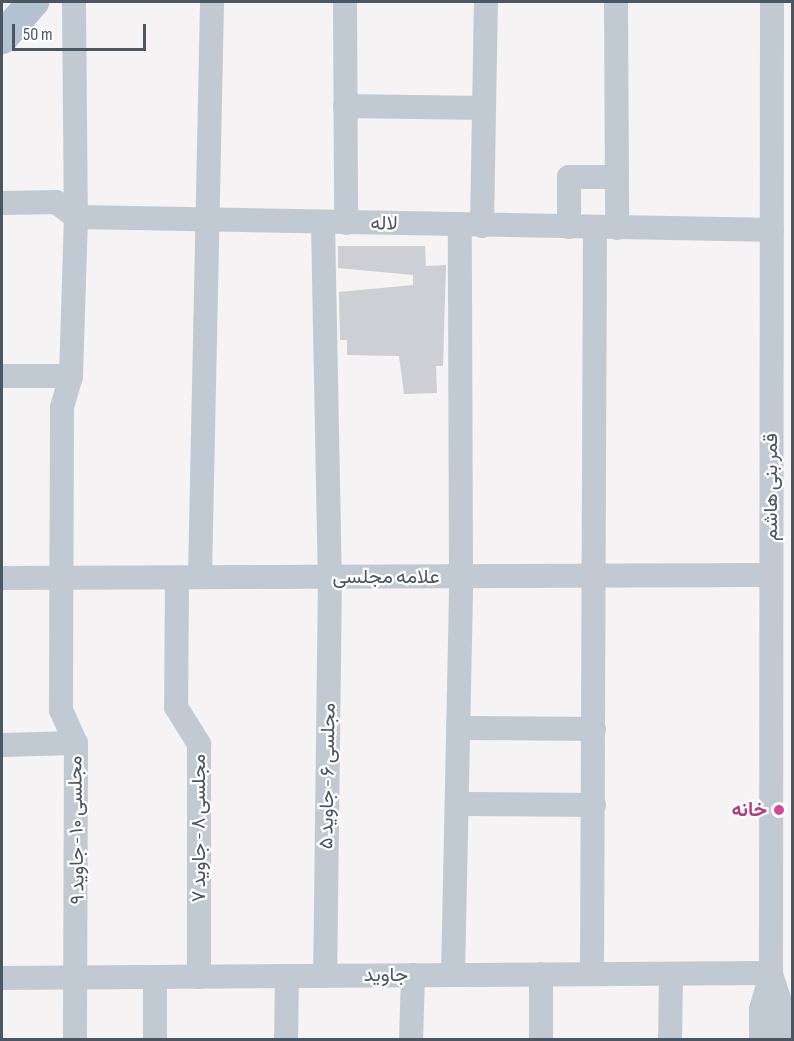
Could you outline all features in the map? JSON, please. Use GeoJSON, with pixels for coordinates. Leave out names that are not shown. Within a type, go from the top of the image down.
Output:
{"type":"FeatureCollection","features":[{"type":"Feature","properties":{"kind":"main road"},"geometry":{"type":"LineString","coordinates":[[2,38],[33,2]]}},
{"type":"Feature","properties":{"kind":"street","name":"مجلسی ۱۰ - جاوید ۹"},"geometry":{"type":"LineString","coordinates":[[74,2],[76,217],[71,376],[62,408],[61,710],[76,743],[78,977],[75,1040]]}},
{"type":"Feature","properties":{"kind":"street","name":"مجلسی ۸ - جاوید ۷"},"geometry":{"type":"LineString","coordinates":[[198,977],[199,744],[176,707],[189,578],[207,221],[212,2]]}},
{"type":"Feature","properties":{"kind":"street","name":"مجلسی ۶ - جاوید ۵"},"geometry":{"type":"LineString","coordinates":[[325,976],[334,223],[345,106],[345,2]]}},
{"type":"Feature","properties":{"kind":"street"},"geometry":{"type":"LineString","coordinates":[[453,975],[471,226],[484,108],[486,2]]}},
{"type":"Feature","properties":{"kind":"street"},"geometry":{"type":"LineString","coordinates":[[592,974],[595,576],[606,228],[617,177],[616,2]]}},
{"type":"Feature","properties":{"kind":"street","name":"قمر بنی هاشم"},"geometry":{"type":"LineString","coordinates":[[761,1040],[761,1009],[771,973],[772,230],[782,138],[772,2]]}},
{"type":"Feature","properties":{"kind":"street"},"geometry":{"type":"LineString","coordinates":[[345,106],[484,108]]}},
{"type":"Feature","properties":{"kind":"street"},"geometry":{"type":"LineString","coordinates":[[569,227],[569,177],[617,177]]}},
{"type":"Feature","properties":{"kind":"street","name":"لاله"},"geometry":{"type":"LineString","coordinates":[[2,203],[56,202],[76,217],[772,230]]}},
{"type":"Feature","properties":{"kind":"street"},"geometry":{"type":"LineString","coordinates":[[2,376],[71,376]]}},
{"type":"Feature","properties":{"kind":"street","name":"علامه مجلسی"},"geometry":{"type":"LineString","coordinates":[[2,578],[770,575]]}},
{"type":"Feature","properties":{"kind":"street"},"geometry":{"type":"LineString","coordinates":[[773,699],[792,680]]}},
{"type":"Feature","properties":{"kind":"street"},"geometry":{"type":"LineString","coordinates":[[458,728],[594,729]]}},
{"type":"Feature","properties":{"kind":"street"},"geometry":{"type":"LineString","coordinates":[[2,746],[76,743]]}},
{"type":"Feature","properties":{"kind":"street"},"geometry":{"type":"LineString","coordinates":[[457,804],[594,805]]}},
{"type":"Feature","properties":{"kind":"street","name":"قمر بنی هاشم"},"geometry":{"type":"LineString","coordinates":[[771,973],[780,1005],[781,1040]]}},
{"type":"Feature","properties":{"kind":"street","name":"جاوید"},"geometry":{"type":"LineString","coordinates":[[2,978],[771,973]]}},
{"type":"Feature","properties":{"kind":"street"},"geometry":{"type":"LineString","coordinates":[[541,974],[541,1040]]}},
{"type":"Feature","properties":{"kind":"street"},"geometry":{"type":"LineString","coordinates":[[670,1040],[671,974]]}},
{"type":"Feature","properties":{"kind":"street"},"geometry":{"type":"LineString","coordinates":[[411,1040],[413,975]]}},
{"type":"Feature","properties":{"kind":"street"},"geometry":{"type":"LineString","coordinates":[[286,976],[286,1040]]}},
{"type":"Feature","properties":{"kind":"street"},"geometry":{"type":"LineString","coordinates":[[154,977],[154,1040]]}},
{"type":"Feature","properties":{"kind":"building"},"geometry":{"type":"Polygon","coordinates":[[[338,246],[425,246],[426,266],[446,265],[443,366],[436,366],[437,393],[404,394],[399,356],[347,355],[347,340],[340,340],[339,292],[413,285],[413,275],[338,268],[338,246]]]}},
{"type":"Feature","properties":{"kind":"place","name":"خانه"},"geometry":{"type":"Point","coordinates":[779,810]}}]}
